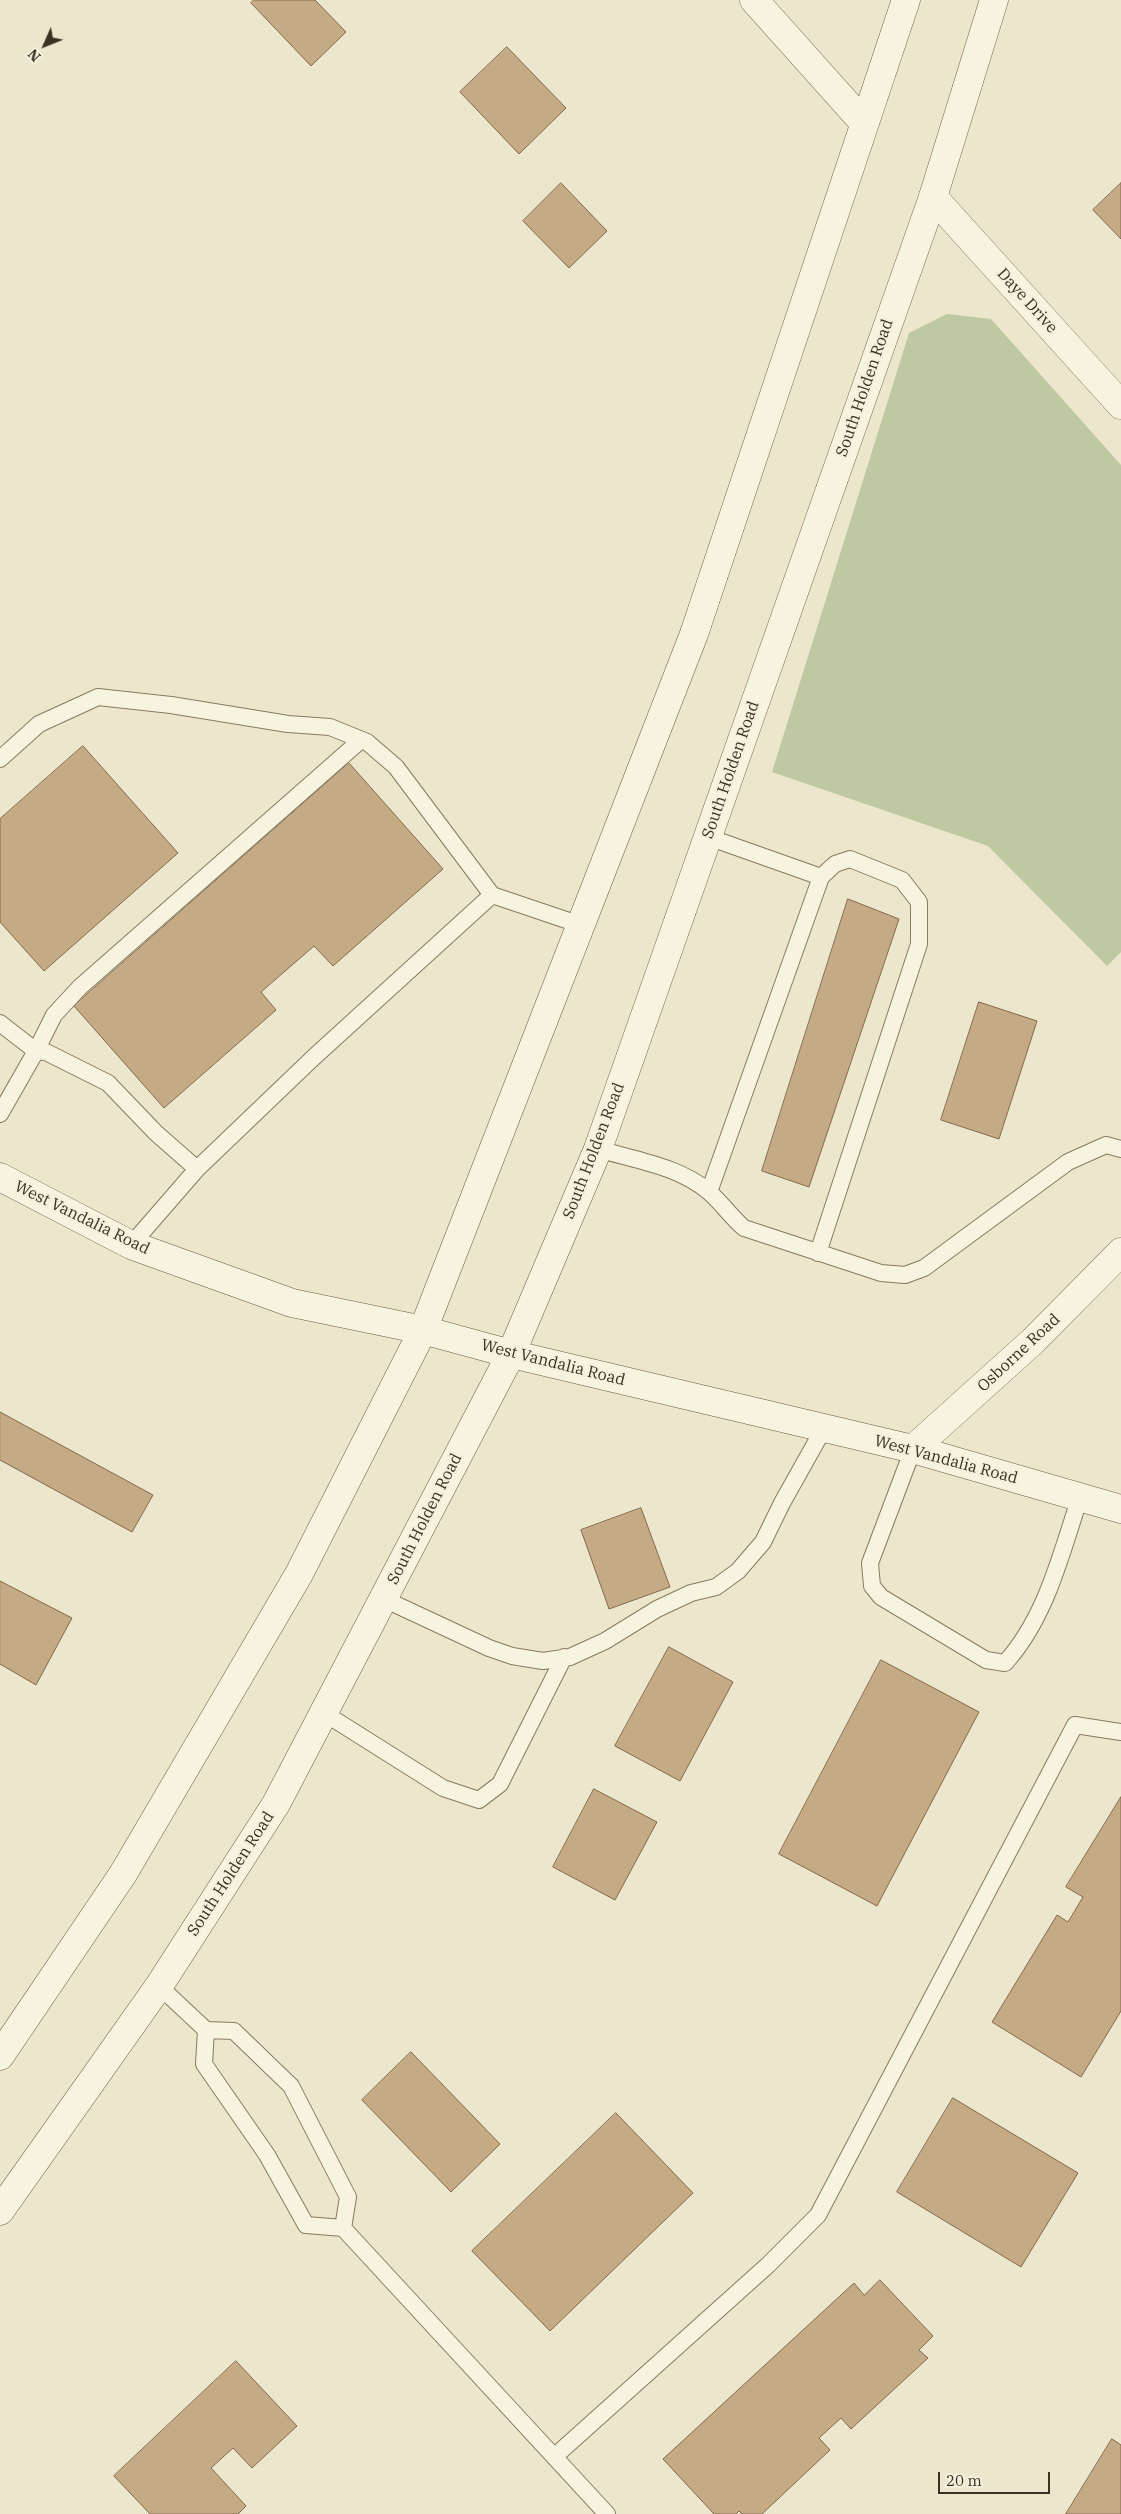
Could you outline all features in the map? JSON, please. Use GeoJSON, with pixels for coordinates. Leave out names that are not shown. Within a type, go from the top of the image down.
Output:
{"type":"FeatureCollection","features":[{"type":"Feature","properties":{"kind":"main road"},"geometry":{"type":"LineString","coordinates":[[754,0],[864,123]]}},
{"type":"Feature","properties":{"kind":"main road"},"geometry":{"type":"LineString","coordinates":[[0,2056],[123,1874],[298,1574],[423,1330],[694,634],[906,0]]}},
{"type":"Feature","properties":{"kind":"main road","name":"South Holden Road"},"geometry":{"type":"LineString","coordinates":[[0,2211],[159,1986],[276,1804],[511,1354],[598,1149],[933,197],[994,0]]}},
{"type":"Feature","properties":{"kind":"main road","name":"Daye Drive"},"geometry":{"type":"LineString","coordinates":[[933,197],[1121,405]]}},
{"type":"Feature","properties":{"kind":"main road","name":"West Vandalia Road"},"geometry":{"type":"LineString","coordinates":[[0,1177],[131,1245],[292,1303],[423,1330],[511,1354],[913,1450],[1121,1509]]}},
{"type":"Feature","properties":{"kind":"main road","name":"Osborne Road"},"geometry":{"type":"LineString","coordinates":[[913,1450],[1034,1341],[1121,1252]]}},
{"type":"Feature","properties":{"kind":"lane"},"geometry":{"type":"LineString","coordinates":[[0,759],[39,724],[98,697],[171,704],[288,724],[330,727],[361,740],[396,766],[492,895],[581,924]]}},
{"type":"Feature","properties":{"kind":"lane"},"geometry":{"type":"LineString","coordinates":[[0,1114],[54,1015],[80,987],[361,740]]}},
{"type":"Feature","properties":{"kind":"lane"},"geometry":{"type":"LineString","coordinates":[[708,837],[821,877]]}},
{"type":"Feature","properties":{"kind":"lane"},"geometry":{"type":"LineString","coordinates":[[710,1192],[821,877],[835,864],[850,859],[902,880],[919,902],[919,944],[818,1252]]}},
{"type":"Feature","properties":{"kind":"lane"},"geometry":{"type":"LineString","coordinates":[[131,1245],[197,1169],[314,1057],[492,895]]}},
{"type":"Feature","properties":{"kind":"lane"},"geometry":{"type":"LineString","coordinates":[[0,1023],[36,1051],[46,1052],[108,1083],[156,1134],[197,1169]]}},
{"type":"Feature","properties":{"kind":"lane"},"geometry":{"type":"LineString","coordinates":[[598,1149],[679,1172],[710,1192],[727,1213],[744,1228],[881,1273],[905,1275],[924,1268],[1068,1162],[1106,1145],[1121,1148]]}},
{"type":"Feature","properties":{"kind":"lane"},"geometry":{"type":"LineString","coordinates":[[384,1599],[489,1648],[512,1656],[543,1661],[570,1657],[605,1641],[642,1617],[690,1593],[716,1587],[738,1571],[763,1542],[782,1503],[824,1428]]}},
{"type":"Feature","properties":{"kind":"lane"},"geometry":{"type":"LineString","coordinates":[[913,1450],[870,1563],[872,1586],[881,1597],[986,1660],[1005,1663],[1020,1646],[1049,1589],[1080,1498]]}},
{"type":"Feature","properties":{"kind":"lane"},"geometry":{"type":"LineString","coordinates":[[324,1713],[443,1788],[479,1800],[500,1784],[564,1657]]}},
{"type":"Feature","properties":{"kind":"lane"},"geometry":{"type":"LineString","coordinates":[[554,2457],[768,2265],[818,2215],[1075,1725],[1121,1732]]}},
{"type":"Feature","properties":{"kind":"lane"},"geometry":{"type":"LineString","coordinates":[[159,1986],[206,2030],[234,2031],[291,2086],[348,2197],[343,2228]]}},
{"type":"Feature","properties":{"kind":"lane"},"geometry":{"type":"LineString","coordinates":[[206,2030],[204,2064],[267,2155],[306,2225],[343,2228],[607,2514]]}},
{"type":"Feature","properties":{"kind":"green space"},"geometry":{"type":"Polygon","coordinates":[[[947,314],[991,319],[1121,465],[1121,952],[1107,966],[988,846],[772,772],[909,333],[947,314]]]}},
{"type":"Feature","properties":{"kind":"building"},"geometry":{"type":"Polygon","coordinates":[[[254,0],[315,0],[346,32],[311,66],[251,3],[254,0]]]}},
{"type":"Feature","properties":{"kind":"building"},"geometry":{"type":"Polygon","coordinates":[[[507,47],[566,108],[519,154],[460,92],[507,47]]]}},
{"type":"Feature","properties":{"kind":"building"},"geometry":{"type":"Polygon","coordinates":[[[561,183],[607,231],[569,268],[523,221],[561,183]]]}},
{"type":"Feature","properties":{"kind":"building"},"geometry":{"type":"Polygon","coordinates":[[[1121,183],[1121,239],[1093,210],[1121,183]]]}},
{"type":"Feature","properties":{"kind":"building"},"geometry":{"type":"Polygon","coordinates":[[[83,746],[178,853],[44,971],[0,922],[0,819],[83,746]]]}},
{"type":"Feature","properties":{"kind":"building"},"geometry":{"type":"Polygon","coordinates":[[[349,763],[443,869],[333,966],[314,946],[261,992],[276,1010],[164,1108],[74,1006],[349,763]]]}},
{"type":"Feature","properties":{"kind":"building"},"geometry":{"type":"Polygon","coordinates":[[[848,899],[899,919],[809,1187],[762,1171],[848,899]]]}},
{"type":"Feature","properties":{"kind":"building"},"geometry":{"type":"Polygon","coordinates":[[[979,1002],[1037,1021],[999,1139],[941,1120],[979,1002]]]}},
{"type":"Feature","properties":{"kind":"building"},"geometry":{"type":"Polygon","coordinates":[[[0,1412],[153,1495],[132,1532],[0,1460],[0,1412]]]}},
{"type":"Feature","properties":{"kind":"building"},"geometry":{"type":"Polygon","coordinates":[[[641,1508],[670,1587],[609,1609],[581,1530],[641,1508]]]}},
{"type":"Feature","properties":{"kind":"building"},"geometry":{"type":"Polygon","coordinates":[[[0,1581],[72,1618],[36,1685],[0,1664],[0,1581]]]}},
{"type":"Feature","properties":{"kind":"building"},"geometry":{"type":"Polygon","coordinates":[[[669,1647],[733,1682],[680,1781],[615,1746],[669,1647]]]}},
{"type":"Feature","properties":{"kind":"building"},"geometry":{"type":"Polygon","coordinates":[[[881,1660],[979,1712],[877,1906],[779,1854],[881,1660]]]}},
{"type":"Feature","properties":{"kind":"building"},"geometry":{"type":"Polygon","coordinates":[[[594,1789],[657,1822],[615,1900],[553,1867],[594,1789]]]}},
{"type":"Feature","properties":{"kind":"building"},"geometry":{"type":"Polygon","coordinates":[[[1121,1797],[1121,2011],[1081,2077],[992,2022],[1057,1915],[1068,1922],[1083,1897],[1066,1887],[1121,1797]]]}},
{"type":"Feature","properties":{"kind":"building"},"geometry":{"type":"Polygon","coordinates":[[[411,2052],[500,2144],[451,2192],[362,2100],[411,2052]]]}},
{"type":"Feature","properties":{"kind":"building"},"geometry":{"type":"Polygon","coordinates":[[[953,2098],[1078,2173],[1021,2267],[897,2192],[953,2098]]]}},
{"type":"Feature","properties":{"kind":"building"},"geometry":{"type":"Polygon","coordinates":[[[616,2113],[693,2193],[550,2331],[472,2251],[616,2113]]]}},
{"type":"Feature","properties":{"kind":"building"},"geometry":{"type":"Polygon","coordinates":[[[880,2280],[933,2336],[919,2350],[928,2358],[851,2429],[841,2418],[819,2438],[830,2450],[762,2514],[742,2514],[739,2511],[736,2514],[714,2514],[663,2459],[854,2283],[864,2295],[880,2280]]]}},
{"type":"Feature","properties":{"kind":"building"},"geometry":{"type":"Polygon","coordinates":[[[236,2361],[297,2426],[252,2468],[233,2448],[211,2468],[246,2506],[238,2514],[150,2514],[114,2476],[236,2361]]]}},
{"type":"Feature","properties":{"kind":"building"},"geometry":{"type":"Polygon","coordinates":[[[1112,2439],[1121,2445],[1121,2514],[1066,2514],[1112,2439]]]}}]}
